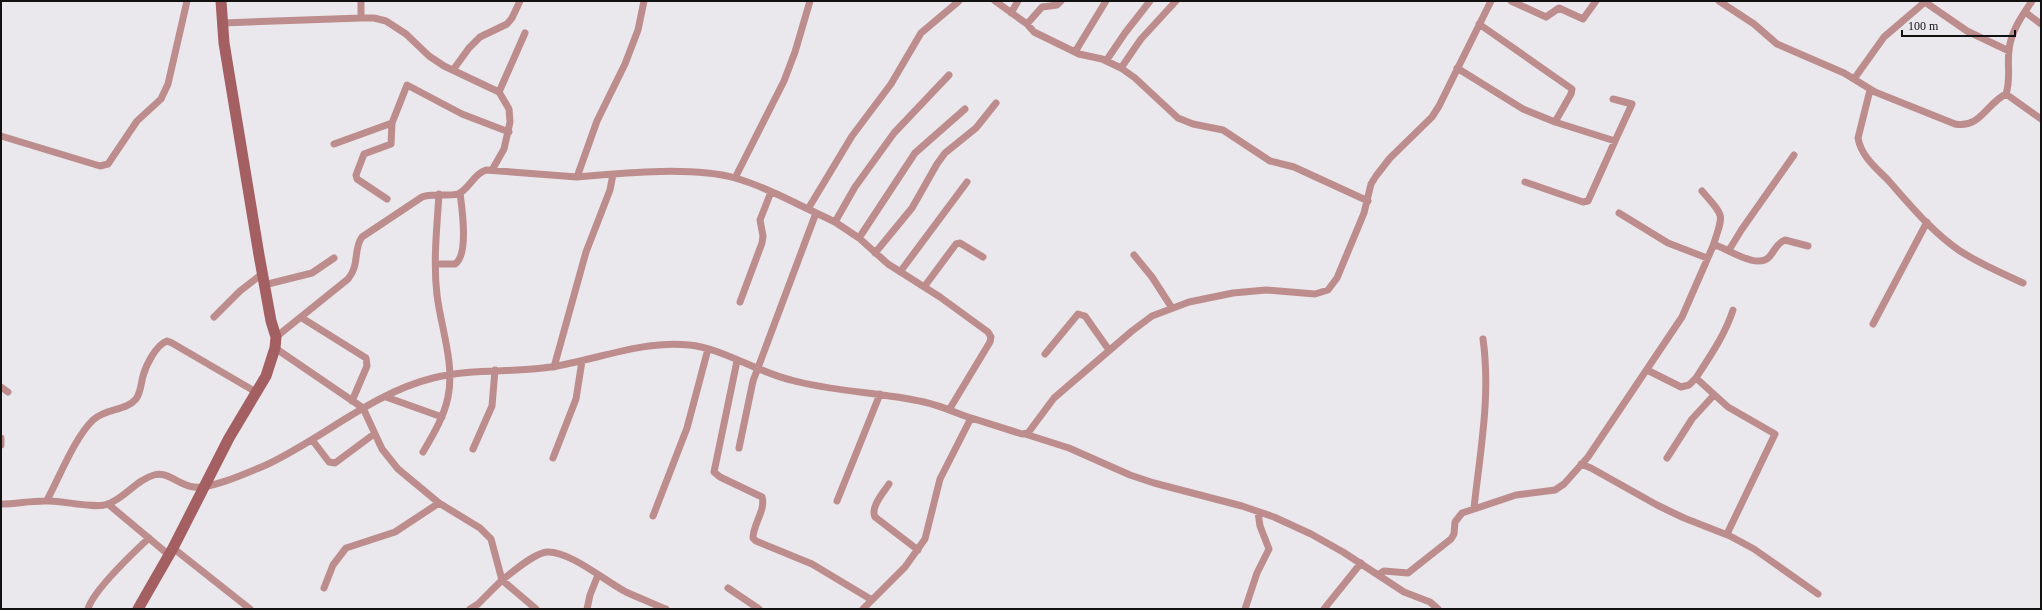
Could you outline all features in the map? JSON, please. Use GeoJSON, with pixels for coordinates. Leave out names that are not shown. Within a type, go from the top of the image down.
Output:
{"type":"FeatureCollection","features":[{"type":"Feature","properties":{"kind":"main road"},"geometry":{"type":"LineString","coordinates":[[138,609],[171,551],[202,487],[266,376],[276,343],[263,279],[222,24],[221,1]]}},
{"type":"Feature","properties":{"kind":"street"},"geometry":{"type":"LineString","coordinates":[[1,136],[100,166],[108,164],[137,121],[161,99],[168,84],[187,1]]}},
{"type":"Feature","properties":{"kind":"street"},"geometry":{"type":"LineString","coordinates":[[361,1],[361,18]]}},
{"type":"Feature","properties":{"kind":"street"},"geometry":{"type":"LineString","coordinates":[[453,70],[469,48],[480,37],[507,24],[512,18],[520,1]]}},
{"type":"Feature","properties":{"kind":"street"},"geometry":{"type":"LineString","coordinates":[[577,176],[598,121],[625,64],[638,30],[644,1]]}},
{"type":"Feature","properties":{"kind":"street"},"geometry":{"type":"LineString","coordinates":[[735,178],[784,81],[795,52],[810,1]]}},
{"type":"Feature","properties":{"kind":"street"},"geometry":{"type":"LineString","coordinates":[[808,209],[852,136],[891,84],[921,33],[959,1]]}},
{"type":"Feature","properties":{"kind":"street"},"geometry":{"type":"LineString","coordinates":[[996,1],[1027,24],[1030,30],[1075,52],[1106,61],[1121,68],[1135,78],[1178,118],[1192,124],[1224,130],[1270,161],[1294,167],[1368,201]]}},
{"type":"Feature","properties":{"kind":"street"},"geometry":{"type":"LineString","coordinates":[[1011,13],[1018,1]]}},
{"type":"Feature","properties":{"kind":"street"},"geometry":{"type":"LineString","coordinates":[[1027,24],[1042,7],[1057,5],[1062,1]]}},
{"type":"Feature","properties":{"kind":"street"},"geometry":{"type":"LineString","coordinates":[[1075,52],[1106,1]]}},
{"type":"Feature","properties":{"kind":"street"},"geometry":{"type":"LineString","coordinates":[[1106,61],[1125,33],[1150,1]]}},
{"type":"Feature","properties":{"kind":"street"},"geometry":{"type":"LineString","coordinates":[[1121,68],[1142,39],[1176,1]]}},
{"type":"Feature","properties":{"kind":"street"},"geometry":{"type":"LineString","coordinates":[[1025,434],[1031,430],[1054,398],[1109,350],[1152,316],[1172,308],[1206,298],[1233,293],[1266,290],[1315,294],[1328,290],[1337,278],[1368,201],[1371,184],[1390,158],[1432,117],[1439,106],[1491,1]]}},
{"type":"Feature","properties":{"kind":"street"},"geometry":{"type":"LineString","coordinates":[[1511,1],[1546,17],[1557,9],[1561,1]]}},
{"type":"Feature","properties":{"kind":"street"},"geometry":{"type":"LineString","coordinates":[[1557,9],[1562,9],[1584,19],[1596,1]]}},
{"type":"Feature","properties":{"kind":"street"},"geometry":{"type":"LineString","coordinates":[[1719,1],[1740,14],[1777,44],[1854,79],[1870,90],[1962,125],[1968,124],[1980,118],[2006,94],[2009,81],[2009,51],[2014,32],[2032,1]]}},
{"type":"Feature","properties":{"kind":"street"},"geometry":{"type":"LineString","coordinates":[[1854,79],[1884,37],[1925,1],[1967,31],[2009,51]]}},
{"type":"Feature","properties":{"kind":"street"},"geometry":{"type":"LineString","coordinates":[[2025,12],[2041,24]]}},
{"type":"Feature","properties":{"kind":"street"},"geometry":{"type":"LineString","coordinates":[[222,24],[374,18],[396,27],[429,56],[453,70],[500,92],[509,109],[509,132],[504,149],[492,170]]}},
{"type":"Feature","properties":{"kind":"street"},"geometry":{"type":"LineString","coordinates":[[1479,24],[1571,88],[1572,94],[1555,122]]}},
{"type":"Feature","properties":{"kind":"street"},"geometry":{"type":"LineString","coordinates":[[500,92],[525,33]]}},
{"type":"Feature","properties":{"kind":"street"},"geometry":{"type":"LineString","coordinates":[[1457,68],[1523,109],[1555,122],[1615,141]]}},
{"type":"Feature","properties":{"kind":"street"},"geometry":{"type":"LineString","coordinates":[[835,222],[855,187],[894,133],[950,75]]}},
{"type":"Feature","properties":{"kind":"street"},"geometry":{"type":"LineString","coordinates":[[387,199],[357,179],[356,175],[364,154],[391,144],[392,123],[407,85],[462,114],[509,132]]}},
{"type":"Feature","properties":{"kind":"street"},"geometry":{"type":"LineString","coordinates":[[1870,90],[1859,131],[1859,145],[1867,158],[1926,222],[1959,250],[2023,283]]}},
{"type":"Feature","properties":{"kind":"street"},"geometry":{"type":"LineString","coordinates":[[2006,94],[2041,118]]}},
{"type":"Feature","properties":{"kind":"street"},"geometry":{"type":"LineString","coordinates":[[1525,182],[1583,202],[1588,201],[1632,104],[1613,99]]}},
{"type":"Feature","properties":{"kind":"street"},"geometry":{"type":"LineString","coordinates":[[875,253],[912,208],[937,164],[945,153],[976,128],[996,103]]}},
{"type":"Feature","properties":{"kind":"street"},"geometry":{"type":"LineString","coordinates":[[859,238],[915,153],[965,109]]}},
{"type":"Feature","properties":{"kind":"street"},"geometry":{"type":"LineString","coordinates":[[334,144],[392,123]]}},
{"type":"Feature","properties":{"kind":"street"},"geometry":{"type":"LineString","coordinates":[[1729,250],[1794,155]]}},
{"type":"Feature","properties":{"kind":"street"},"geometry":{"type":"LineString","coordinates":[[536,609],[502,580],[491,539],[480,528],[439,503],[398,469],[382,449],[363,408],[276,343],[352,274],[356,264],[359,241],[362,237],[422,197],[430,194],[454,195],[460,193],[479,172],[492,170],[577,176],[613,174],[714,174],[735,178],[771,192],[835,222],[859,238],[875,253],[900,272],[924,286],[988,332],[991,337],[990,342],[949,410]]}},
{"type":"Feature","properties":{"kind":"street"},"geometry":{"type":"LineString","coordinates":[[554,367],[586,252],[610,190],[613,174]]}},
{"type":"Feature","properties":{"kind":"street"},"geometry":{"type":"LineString","coordinates":[[900,272],[967,182]]}},
{"type":"Feature","properties":{"kind":"street"},"geometry":{"type":"LineString","coordinates":[[1378,575],[1384,571],[1403,573],[1413,570],[1451,539],[1454,534],[1457,516],[1474,508],[1516,495],[1555,490],[1564,484],[1581,464],[1597,445],[1688,306],[1713,246],[1722,218],[1720,212],[1702,191]]}},
{"type":"Feature","properties":{"kind":"street"},"geometry":{"type":"LineString","coordinates":[[740,302],[762,243],[763,236],[760,220],[771,192]]}},
{"type":"Feature","properties":{"kind":"street"},"geometry":{"type":"LineString","coordinates":[[436,264],[455,264],[460,257],[464,223],[460,193]]}},
{"type":"Feature","properties":{"kind":"street"},"geometry":{"type":"LineString","coordinates":[[422,452],[442,417],[448,397],[450,374],[437,293],[436,264],[439,194]]}},
{"type":"Feature","properties":{"kind":"street"},"geometry":{"type":"LineString","coordinates":[[739,448],[749,395],[757,370],[816,212]]}},
{"type":"Feature","properties":{"kind":"street"},"geometry":{"type":"LineString","coordinates":[[1619,213],[1668,243],[1707,258]]}},
{"type":"Feature","properties":{"kind":"street"},"geometry":{"type":"LineString","coordinates":[[1872,324],[1926,222]]}},
{"type":"Feature","properties":{"kind":"street"},"geometry":{"type":"LineString","coordinates":[[1713,246],[1718,246],[1760,261],[1766,260],[1778,245],[1785,240],[1808,246]]}},
{"type":"Feature","properties":{"kind":"street"},"geometry":{"type":"LineString","coordinates":[[924,286],[956,244],[960,243],[982,257]]}},
{"type":"Feature","properties":{"kind":"street"},"geometry":{"type":"LineString","coordinates":[[1134,255],[1152,277],[1172,308]]}},
{"type":"Feature","properties":{"kind":"street"},"geometry":{"type":"LineString","coordinates":[[214,318],[240,291],[263,279],[312,273],[334,258]]}},
{"type":"Feature","properties":{"kind":"street"},"geometry":{"type":"LineString","coordinates":[[1646,370],[1681,387],[1689,385],[1696,378],[1727,328],[1733,310]]}},
{"type":"Feature","properties":{"kind":"street"},"geometry":{"type":"LineString","coordinates":[[1044,354],[1078,314],[1085,316],[1109,350]]}},
{"type":"Feature","properties":{"kind":"street"},"geometry":{"type":"LineString","coordinates":[[302,318],[366,358],[367,366],[352,401]]}},
{"type":"Feature","properties":{"kind":"street"},"geometry":{"type":"LineString","coordinates":[[1474,508],[1487,389],[1487,366],[1483,340]]}},
{"type":"Feature","properties":{"kind":"street"},"geometry":{"type":"LineString","coordinates":[[48,500],[82,435],[92,420],[105,411],[129,406],[137,398],[148,365],[162,343],[167,341],[172,343],[256,392]]}},
{"type":"Feature","properties":{"kind":"street"},"geometry":{"type":"LineString","coordinates":[[1,504],[48,500],[97,506],[108,504],[153,475],[161,474],[184,485],[202,487],[236,477],[265,465],[313,441],[363,408],[414,384],[450,374],[554,367],[664,345],[689,345],[708,349],[757,370],[800,383],[880,394],[928,403],[971,418],[1069,448],[1154,484],[1258,512],[1311,534],[1361,563],[1404,592],[1430,602],[1438,609]]}},
{"type":"Feature","properties":{"kind":"street"},"geometry":{"type":"LineString","coordinates":[[653,516],[687,428],[708,349]]}},
{"type":"Feature","properties":{"kind":"street"},"geometry":{"type":"LineString","coordinates":[[554,458],[576,399],[582,361]]}},
{"type":"Feature","properties":{"kind":"street"},"geometry":{"type":"LineString","coordinates":[[737,361],[714,472],[720,477],[762,497],[763,506],[753,533],[753,538],[756,541],[812,564],[872,600]]}},
{"type":"Feature","properties":{"kind":"street"},"geometry":{"type":"LineString","coordinates":[[473,449],[492,406],[495,370]]}},
{"type":"Feature","properties":{"kind":"street"},"geometry":{"type":"LineString","coordinates":[[1696,378],[1737,414],[1776,434],[1727,534]]}},
{"type":"Feature","properties":{"kind":"street"},"geometry":{"type":"LineString","coordinates":[[1,387],[8,392]]}},
{"type":"Feature","properties":{"kind":"street"},"geometry":{"type":"LineString","coordinates":[[837,501],[880,394]]}},
{"type":"Feature","properties":{"kind":"street"},"geometry":{"type":"LineString","coordinates":[[1667,458],[1692,419],[1714,395]]}},
{"type":"Feature","properties":{"kind":"street"},"geometry":{"type":"LineString","coordinates":[[386,397],[442,417]]}},
{"type":"Feature","properties":{"kind":"street"},"geometry":{"type":"LineString","coordinates":[[863,609],[905,567],[925,539],[930,525],[940,479],[971,418]]}},
{"type":"Feature","properties":{"kind":"street"},"geometry":{"type":"LineString","coordinates":[[313,441],[329,462],[335,463],[374,434]]}},
{"type":"Feature","properties":{"kind":"street"},"geometry":{"type":"LineString","coordinates":[[1,438],[1,445]]}},
{"type":"Feature","properties":{"kind":"street"},"geometry":{"type":"LineString","coordinates":[[1581,464],[1677,515],[1727,534],[1754,549],[1818,594]]}},
{"type":"Feature","properties":{"kind":"street"},"geometry":{"type":"LineString","coordinates":[[889,484],[874,508],[873,513],[875,517],[918,550]]}},
{"type":"Feature","properties":{"kind":"street"},"geometry":{"type":"LineString","coordinates":[[324,588],[333,565],[346,548],[396,532],[439,503]]}},
{"type":"Feature","properties":{"kind":"street"},"geometry":{"type":"LineString","coordinates":[[108,504],[149,538],[171,551],[250,609]]}},
{"type":"Feature","properties":{"kind":"street"},"geometry":{"type":"LineString","coordinates":[[1245,609],[1257,573],[1269,549],[1260,526],[1258,512]]}},
{"type":"Feature","properties":{"kind":"street"},"geometry":{"type":"LineString","coordinates":[[88,609],[94,598],[112,576],[149,538]]}},
{"type":"Feature","properties":{"kind":"street"},"geometry":{"type":"LineString","coordinates":[[470,609],[481,606],[502,580],[535,556],[546,552],[561,555],[626,592],[666,609]]}},
{"type":"Feature","properties":{"kind":"street"},"geometry":{"type":"LineString","coordinates":[[1324,609],[1361,563]]}},
{"type":"Feature","properties":{"kind":"street"},"geometry":{"type":"LineString","coordinates":[[587,609],[590,595],[598,575]]}},
{"type":"Feature","properties":{"kind":"street"},"geometry":{"type":"LineString","coordinates":[[728,588],[759,609]]}}]}
